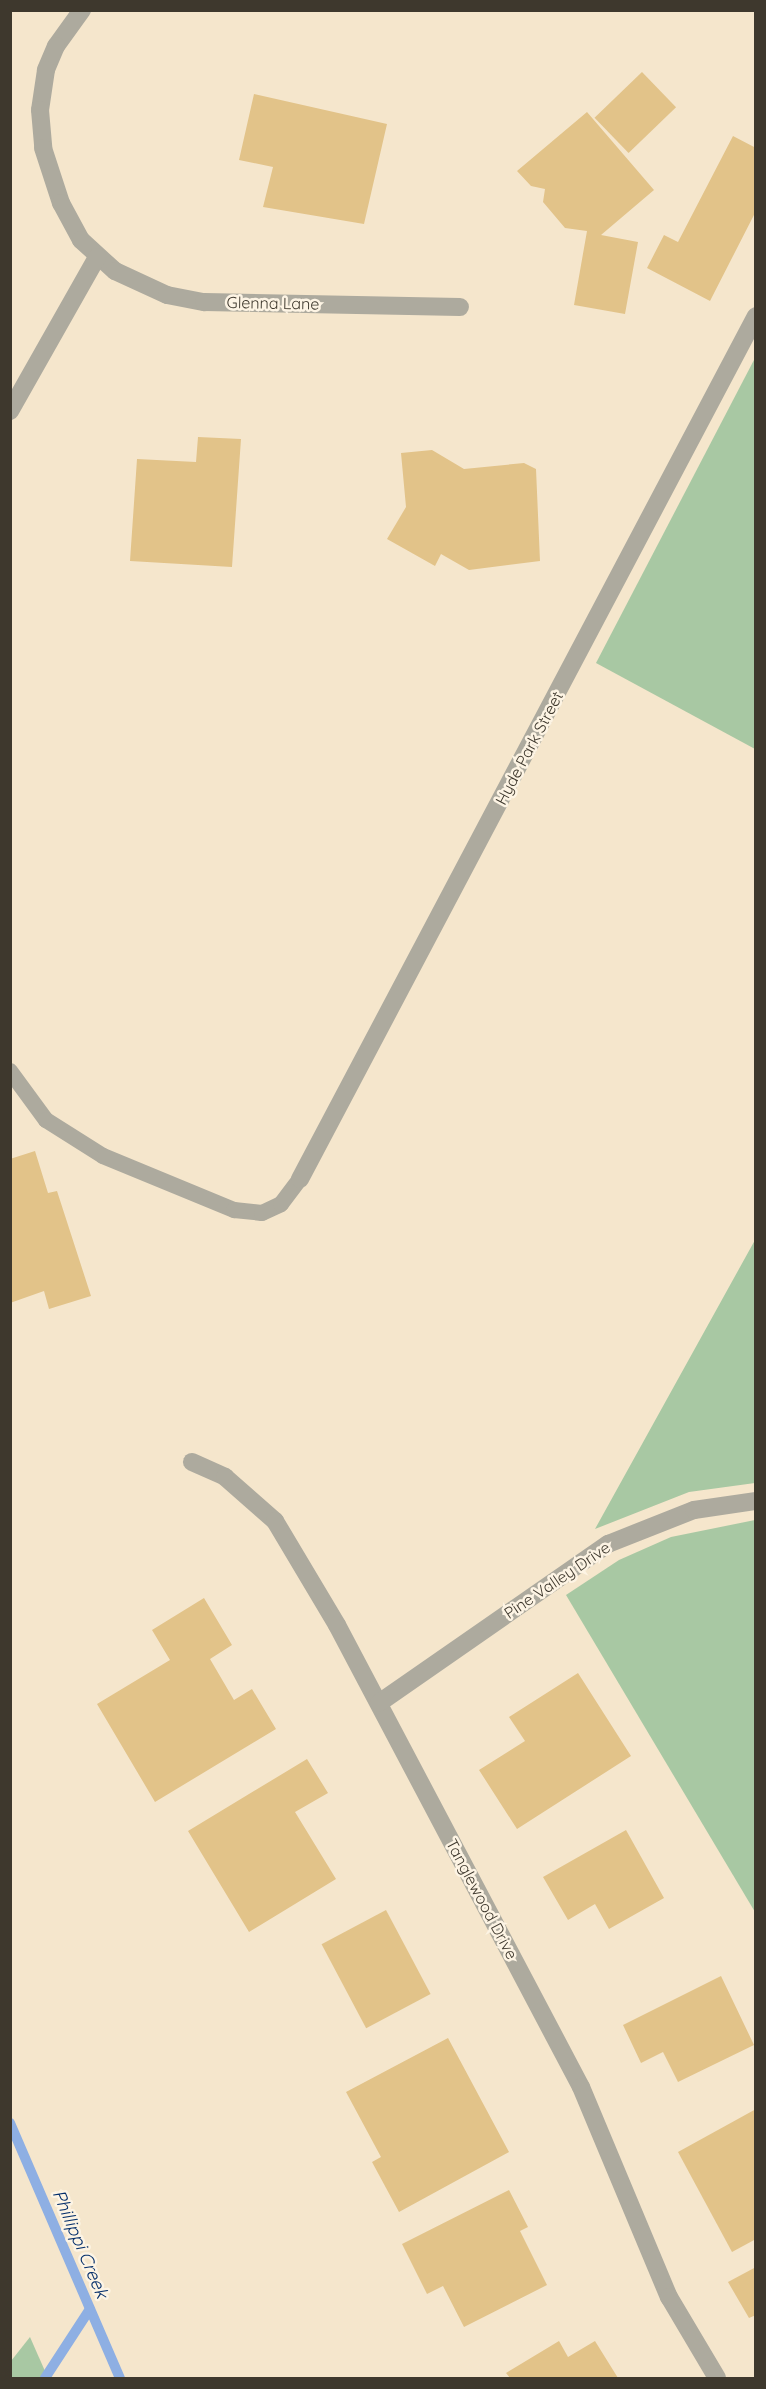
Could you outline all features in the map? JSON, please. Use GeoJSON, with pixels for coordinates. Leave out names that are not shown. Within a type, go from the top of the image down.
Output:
{"type":"FeatureCollection","features":[{"type":"Feature","properties":{"kind":"street","name":"Glenna Lane"},"geometry":{"type":"LineString","coordinates":[[82,10],[56,46],[40,110],[56,193],[81,240],[97,257],[144,287],[204,302],[460,307]]}},
{"type":"Feature","properties":{"kind":"street"},"geometry":{"type":"LineString","coordinates":[[10,411],[97,257]]}},
{"type":"Feature","properties":{"kind":"street","name":"Hyde Park Street"},"geometry":{"type":"LineString","coordinates":[[300,1179],[756,316]]}},
{"type":"Feature","properties":{"kind":"street","name":"Tanglewood Drive"},"geometry":{"type":"LineString","coordinates":[[192,1462],[225,1477],[275,1521],[379,1703],[581,2087],[669,2297],[717,2379]]}},
{"type":"Feature","properties":{"kind":"street","name":"Pine Valley Drive"},"geometry":{"type":"LineString","coordinates":[[379,1703],[608,1544],[694,1509],[756,1502]]}},
{"type":"Feature","properties":{"kind":"lane"},"geometry":{"type":"LineString","coordinates":[[10,1071],[46,1120],[103,1156],[234,1210],[262,1213],[281,1204],[300,1179]]}},
{"type":"Feature","properties":{"kind":"green space"},"geometry":{"type":"Polygon","coordinates":[[[755,358],[756,749],[596,663],[755,358]]]}},
{"type":"Feature","properties":{"kind":"green space"},"geometry":{"type":"Polygon","coordinates":[[[755,1240],[755,1483],[689,1492],[595,1529],[755,1240]]]}},
{"type":"Feature","properties":{"kind":"green space"},"geometry":{"type":"Polygon","coordinates":[[[756,1520],[755,1912],[566,1595],[619,1560],[671,1537],[756,1520]]]}},
{"type":"Feature","properties":{"kind":"green space"},"geometry":{"type":"Polygon","coordinates":[[[30,2337],[48,2378],[11,2378],[11,2361],[30,2337]]]}},
{"type":"Feature","properties":{"kind":"building"},"geometry":{"type":"Polygon","coordinates":[[[642,72],[676,107],[629,153],[595,118],[642,72]]]}},
{"type":"Feature","properties":{"kind":"building"},"geometry":{"type":"Polygon","coordinates":[[[254,94],[387,124],[364,224],[263,207],[273,167],[239,160],[254,94]]]}},
{"type":"Feature","properties":{"kind":"building"},"geometry":{"type":"Polygon","coordinates":[[[587,112],[654,190],[601,235],[638,242],[625,314],[574,305],[587,231],[565,228],[543,202],[545,189],[531,186],[517,171],[587,112]]]}},
{"type":"Feature","properties":{"kind":"building"},"geometry":{"type":"Polygon","coordinates":[[[733,136],[756,148],[756,211],[710,301],[647,268],[664,235],[678,242],[733,136]]]}},
{"type":"Feature","properties":{"kind":"building"},"geometry":{"type":"Polygon","coordinates":[[[198,437],[241,439],[232,567],[130,561],[137,459],[196,462],[198,437]]]}},
{"type":"Feature","properties":{"kind":"building"},"geometry":{"type":"Polygon","coordinates":[[[432,450],[464,469],[524,463],[536,469],[540,561],[469,570],[441,554],[435,566],[387,539],[406,507],[401,453],[432,450]]]}},
{"type":"Feature","properties":{"kind":"building"},"geometry":{"type":"Polygon","coordinates":[[[35,1151],[48,1193],[57,1191],[91,1296],[49,1309],[44,1291],[10,1303],[10,1159],[35,1151]]]}},
{"type":"Feature","properties":{"kind":"building"},"geometry":{"type":"Polygon","coordinates":[[[204,1598],[232,1645],[210,1659],[234,1700],[252,1689],[276,1729],[155,1802],[97,1704],[170,1660],[152,1630],[204,1598]]]}},
{"type":"Feature","properties":{"kind":"building"},"geometry":{"type":"Polygon","coordinates":[[[578,1673],[631,1756],[517,1829],[479,1770],[525,1741],[509,1717],[578,1673]]]}},
{"type":"Feature","properties":{"kind":"building"},"geometry":{"type":"Polygon","coordinates":[[[307,1759],[328,1793],[295,1812],[336,1879],[249,1932],[188,1831],[307,1759]]]}},
{"type":"Feature","properties":{"kind":"building"},"geometry":{"type":"Polygon","coordinates":[[[626,1830],[664,1898],[609,1929],[595,1904],[568,1920],[543,1877],[626,1830]]]}},
{"type":"Feature","properties":{"kind":"building"},"geometry":{"type":"Polygon","coordinates":[[[386,1910],[431,1994],[366,2028],[322,1944],[386,1910]]]}},
{"type":"Feature","properties":{"kind":"building"},"geometry":{"type":"Polygon","coordinates":[[[721,1976],[754,2045],[678,2082],[663,2052],[641,2063],[623,2025],[721,1976]]]}},
{"type":"Feature","properties":{"kind":"building"},"geometry":{"type":"Polygon","coordinates":[[[448,2038],[509,2152],[399,2212],[372,2162],[381,2157],[346,2092],[448,2038]]]}},
{"type":"Feature","properties":{"kind":"building"},"geometry":{"type":"Polygon","coordinates":[[[756,2109],[756,2239],[732,2252],[678,2152],[756,2109]]]}},
{"type":"Feature","properties":{"kind":"building"},"geometry":{"type":"Polygon","coordinates":[[[509,2190],[528,2227],[520,2231],[547,2285],[464,2327],[443,2286],[427,2294],[402,2244],[509,2190]]]}},
{"type":"Feature","properties":{"kind":"building"},"geometry":{"type":"Polygon","coordinates":[[[756,2267],[756,2315],[749,2318],[728,2282],[756,2267]]]}},
{"type":"Feature","properties":{"kind":"building"},"geometry":{"type":"Polygon","coordinates":[[[559,2341],[568,2357],[595,2341],[618,2378],[510,2378],[506,2373],[559,2341]]]}},
{"type":"Feature","properties":{"kind":"waterway","name":"Phillippi Creek"},"geometry":{"type":"LineString","coordinates":[[10,2123],[120,2378]]}},
{"type":"Feature","properties":{"kind":"waterway"},"geometry":{"type":"LineString","coordinates":[[45,2378],[90,2309]]}}]}
